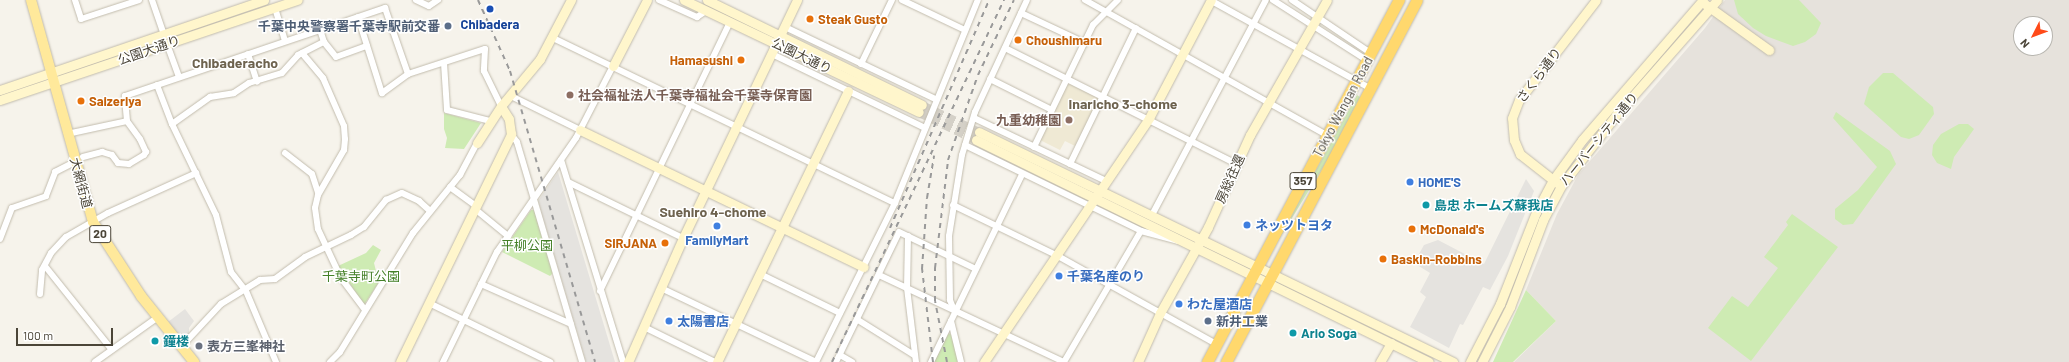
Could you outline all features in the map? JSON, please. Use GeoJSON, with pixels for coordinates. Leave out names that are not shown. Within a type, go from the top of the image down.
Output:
{"type":"FeatureCollection","features":[{"type":"Feature","properties":{"kind":"highway","name":"Tokyo Wangan Road"},"geometry":{"type":"LineString","coordinates":[[1207,362],[1257,265],[1328,136],[1399,0]]}},
{"type":"Feature","properties":{"kind":"highway","name":"Tokyo Wangan Road"},"geometry":{"type":"LineString","coordinates":[[1226,362],[1268,285],[1417,0]]}},
{"type":"Feature","properties":{"kind":"main road","name":"大網街道"},"geometry":{"type":"LineString","coordinates":[[31,0],[68,134],[79,159],[93,222],[117,262],[194,362]]}},
{"type":"Feature","properties":{"kind":"street"},"geometry":{"type":"LineString","coordinates":[[75,0],[82,19],[139,0]]}},
{"type":"Feature","properties":{"kind":"street"},"geometry":{"type":"LineString","coordinates":[[114,0],[116,7]]}},
{"type":"Feature","properties":{"kind":"street"},"geometry":{"type":"LineString","coordinates":[[152,0],[164,34]]}},
{"type":"Feature","properties":{"kind":"street","name":"公園大通り"},"geometry":{"type":"LineString","coordinates":[[0,90],[264,0]]}},
{"type":"Feature","properties":{"kind":"street","name":"公園大通り"},"geometry":{"type":"LineString","coordinates":[[0,100],[298,0]]}},
{"type":"Feature","properties":{"kind":"street"},"geometry":{"type":"LineString","coordinates":[[416,0],[429,6],[438,0]]}},
{"type":"Feature","properties":{"kind":"street"},"geometry":{"type":"LineString","coordinates":[[330,362],[429,210],[450,188],[490,121],[501,106],[511,96],[553,38],[571,0]]}},
{"type":"Feature","properties":{"kind":"street"},"geometry":{"type":"LineString","coordinates":[[443,362],[481,284],[508,236],[535,200],[580,130],[647,0]]}},
{"type":"Feature","properties":{"kind":"street"},"geometry":{"type":"LineString","coordinates":[[659,0],[697,17],[706,10]]}},
{"type":"Feature","properties":{"kind":"street","name":"公園大通り"},"geometry":{"type":"LineString","coordinates":[[684,0],[730,22],[778,40]]}},
{"type":"Feature","properties":{"kind":"street","name":"公園大通り"},"geometry":{"type":"LineString","coordinates":[[707,0],[778,40],[921,109]]}},
{"type":"Feature","properties":{"kind":"street"},"geometry":{"type":"LineString","coordinates":[[628,362],[683,238],[797,0]]}},
{"type":"Feature","properties":{"kind":"street"},"geometry":{"type":"LineString","coordinates":[[861,64],[892,0]]}},
{"type":"Feature","properties":{"kind":"street"},"geometry":{"type":"LineString","coordinates":[[902,0],[965,30]]}},
{"type":"Feature","properties":{"kind":"street"},"geometry":{"type":"LineString","coordinates":[[661,288],[816,362],[864,267],[910,168],[935,99],[978,0]]}},
{"type":"Feature","properties":{"kind":"street"},"geometry":{"type":"LineString","coordinates":[[954,310],[950,300],[949,256],[953,205],[965,145],[974,118],[990,80],[1027,0]]}},
{"type":"Feature","properties":{"kind":"street"},"geometry":{"type":"LineString","coordinates":[[1086,0],[1328,136]]}},
{"type":"Feature","properties":{"kind":"street"},"geometry":{"type":"LineString","coordinates":[[1034,147],[1094,25],[1118,0]]}},
{"type":"Feature","properties":{"kind":"street"},"geometry":{"type":"LineString","coordinates":[[984,362],[1100,195],[1149,118],[1183,55],[1210,0],[1298,51],[1371,89]]}},
{"type":"Feature","properties":{"kind":"street"},"geometry":{"type":"LineString","coordinates":[[1152,215],[1266,0]]}},
{"type":"Feature","properties":{"kind":"street"},"geometry":{"type":"LineString","coordinates":[[1273,0],[1313,26],[1370,57]]}},
{"type":"Feature","properties":{"kind":"street"},"geometry":{"type":"LineString","coordinates":[[1292,0],[1318,17],[1370,57]]}},
{"type":"Feature","properties":{"kind":"street","name":"房総往還"},"geometry":{"type":"LineString","coordinates":[[1138,362],[1160,313],[1202,238],[1268,102],[1328,0]]}},
{"type":"Feature","properties":{"kind":"street","name":"さくら通り"},"geometry":{"type":"LineString","coordinates":[[1561,186],[1530,164],[1516,148],[1512,130],[1512,114],[1519,100],[1596,0]]}},
{"type":"Feature","properties":{"kind":"street"},"geometry":{"type":"LineString","coordinates":[[1702,0],[1710,8],[1769,50]]}},
{"type":"Feature","properties":{"kind":"street","name":"ハーバーシティ通り"},"geometry":{"type":"LineString","coordinates":[[1470,362],[1500,304],[1536,212],[1552,180],[1582,140],[1702,0]]}},
{"type":"Feature","properties":{"kind":"street","name":"ハーバーシティ通り"},"geometry":{"type":"LineString","coordinates":[[1482,362],[1510,306],[1543,220],[1561,186],[1616,115],[1717,0]]}},
{"type":"Feature","properties":{"kind":"street"},"geometry":{"type":"LineString","coordinates":[[275,8],[285,41]]}},
{"type":"Feature","properties":{"kind":"street"},"geometry":{"type":"LineString","coordinates":[[0,239],[12,208],[46,196],[55,172],[79,159],[102,152],[112,155],[118,163],[129,164],[144,155],[146,152],[140,139],[127,121],[125,96],[385,8],[408,74]]}},
{"type":"Feature","properties":{"kind":"street"},"geometry":{"type":"LineString","coordinates":[[1021,13],[1085,43]]}},
{"type":"Feature","properties":{"kind":"street"},"geometry":{"type":"LineString","coordinates":[[358,17],[382,93],[408,74],[485,49],[484,71],[509,119],[510,134],[400,362]]}},
{"type":"Feature","properties":{"kind":"street"},"geometry":{"type":"LineString","coordinates":[[600,291],[730,22]]}},
{"type":"Feature","properties":{"kind":"street"},"geometry":{"type":"LineString","coordinates":[[784,27],[935,99]]}},
{"type":"Feature","properties":{"kind":"street"},"geometry":{"type":"LineString","coordinates":[[1070,164],[1136,28]]}},
{"type":"Feature","properties":{"kind":"street"},"geometry":{"type":"LineString","coordinates":[[320,30],[324,42],[336,57],[367,46]]}},
{"type":"Feature","properties":{"kind":"street"},"geometry":{"type":"LineString","coordinates":[[553,38],[894,203]]}},
{"type":"Feature","properties":{"kind":"street"},"geometry":{"type":"LineString","coordinates":[[172,124],[210,97],[234,93],[286,70],[302,53],[324,42]]}},
{"type":"Feature","properties":{"kind":"street"},"geometry":{"type":"LineString","coordinates":[[168,44],[178,77]]}},
{"type":"Feature","properties":{"kind":"street"},"geometry":{"type":"LineString","coordinates":[[1005,48],[1149,118],[1237,164]]}},
{"type":"Feature","properties":{"kind":"street"},"geometry":{"type":"LineString","coordinates":[[302,53],[322,78],[344,126],[344,150],[318,195],[315,208],[318,229],[324,247],[345,284],[365,310]]}},
{"type":"Feature","properties":{"kind":"street"},"geometry":{"type":"LineString","coordinates":[[248,54],[257,82]]}},
{"type":"Feature","properties":{"kind":"street"},"geometry":{"type":"LineString","coordinates":[[772,54],[925,128]]}},
{"type":"Feature","properties":{"kind":"street"},"geometry":{"type":"LineString","coordinates":[[444,63],[447,110],[490,121]]}},
{"type":"Feature","properties":{"kind":"street"},"geometry":{"type":"LineString","coordinates":[[990,80],[1052,110]]}},
{"type":"Feature","properties":{"kind":"street"},"geometry":{"type":"LineString","coordinates":[[157,85],[172,124],[216,215],[231,272],[246,291],[276,362]]}},
{"type":"Feature","properties":{"kind":"street"},"geometry":{"type":"LineString","coordinates":[[644,327],[716,362],[848,91]]}},
{"type":"Feature","properties":{"kind":"street"},"geometry":{"type":"LineString","coordinates":[[511,96],[864,267]]}},
{"type":"Feature","properties":{"kind":"street"},"geometry":{"type":"LineString","coordinates":[[974,118],[1108,182]]}},
{"type":"Feature","properties":{"kind":"street"},"geometry":{"type":"LineString","coordinates":[[68,134],[127,121]]}},
{"type":"Feature","properties":{"kind":"street"},"geometry":{"type":"LineString","coordinates":[[510,134],[517,142],[582,362]]}},
{"type":"Feature","properties":{"kind":"street"},"geometry":{"type":"LineString","coordinates":[[977,136],[1100,195],[1152,215],[1202,238],[1453,362]]}},
{"type":"Feature","properties":{"kind":"street"},"geometry":{"type":"LineString","coordinates":[[965,145],[1022,175],[1141,232],[1178,241]]}},
{"type":"Feature","properties":{"kind":"street"},"geometry":{"type":"LineString","coordinates":[[285,152],[312,174],[318,195]]}},
{"type":"Feature","properties":{"kind":"street"},"geometry":{"type":"LineString","coordinates":[[561,160],[622,362]]}},
{"type":"Feature","properties":{"kind":"street"},"geometry":{"type":"LineString","coordinates":[[40,294],[45,266],[66,237],[93,222],[196,173]]}},
{"type":"Feature","properties":{"kind":"street"},"geometry":{"type":"LineString","coordinates":[[931,362],[951,321],[954,310],[976,270],[1022,175]]}},
{"type":"Feature","properties":{"kind":"street"},"geometry":{"type":"LineString","coordinates":[[568,182],[683,238]]}},
{"type":"Feature","properties":{"kind":"street"},"geometry":{"type":"LineString","coordinates":[[450,188],[475,207],[508,236]]}},
{"type":"Feature","properties":{"kind":"street"},"geometry":{"type":"LineString","coordinates":[[181,347],[221,304],[246,291],[260,280],[275,279],[305,257],[364,227],[386,200],[394,195],[402,193],[409,196],[429,210]]}},
{"type":"Feature","properties":{"kind":"street"},"geometry":{"type":"LineString","coordinates":[[1100,195],[1178,241],[1268,285],[1341,316],[1430,362]]}},
{"type":"Feature","properties":{"kind":"street"},"geometry":{"type":"LineString","coordinates":[[953,205],[1058,256],[1216,344]]}},
{"type":"Feature","properties":{"kind":"street"},"geometry":{"type":"LineString","coordinates":[[836,362],[858,320],[899,232],[976,270]]}},
{"type":"Feature","properties":{"kind":"street"},"geometry":{"type":"LineString","coordinates":[[879,274],[1064,362],[1141,232]]}},
{"type":"Feature","properties":{"kind":"street"},"geometry":{"type":"LineString","coordinates":[[908,236],[907,288],[916,362]]}},
{"type":"Feature","properties":{"kind":"street"},"geometry":{"type":"LineString","coordinates":[[45,266],[112,350]]}},
{"type":"Feature","properties":{"kind":"street"},"geometry":{"type":"LineString","coordinates":[[760,274],[840,313]]}},
{"type":"Feature","properties":{"kind":"street"},"geometry":{"type":"LineString","coordinates":[[481,284],[571,324]]}},
{"type":"Feature","properties":{"kind":"street"},"geometry":{"type":"LineString","coordinates":[[429,303],[550,362]]}},
{"type":"Feature","properties":{"kind":"street"},"geometry":{"type":"LineString","coordinates":[[95,362],[158,317]]}},
{"type":"Feature","properties":{"kind":"street"},"geometry":{"type":"LineString","coordinates":[[858,320],[914,355]]}},
{"type":"Feature","properties":{"kind":"street"},"geometry":{"type":"LineString","coordinates":[[951,321],[961,362]]}},
{"type":"Feature","properties":{"kind":"street"},"geometry":{"type":"LineString","coordinates":[[1380,362],[1391,342]]}},
{"type":"Feature","properties":{"kind":"street"},"geometry":{"type":"LineString","coordinates":[[840,355],[852,362]]}},
{"type":"Feature","properties":{"kind":"shaded area"},"geometry":{"type":"Polygon","coordinates":[[[1725,0],[2069,0],[2069,362],[1514,362],[1556,321],[1526,290],[1557,214],[1578,175],[1705,28],[1725,0]]]}},
{"type":"Feature","properties":{"kind":"shaded area","name":"九重幼稚園"},"geometry":{"type":"Polygon","coordinates":[[[1072,83],[1096,95],[1098,100],[1075,146],[1065,141],[1060,150],[1040,140],[1067,85],[1072,83]]]}},
{"type":"Feature","properties":{"kind":"shaded area"},"geometry":{"type":"Polygon","coordinates":[[[558,172],[615,362],[586,362],[538,201],[558,172]]]}},
{"type":"Feature","properties":{"kind":"shaded area"},"geometry":{"type":"Polygon","coordinates":[[[1526,179],[1534,191],[1508,256],[1490,290],[1483,287],[1463,325],[1460,324],[1449,348],[1410,327],[1426,297],[1420,292],[1430,273],[1414,263],[1424,245],[1438,240],[1484,264],[1526,179]]]}},
{"type":"Feature","properties":{"kind":"shaded area"},"geometry":{"type":"Polygon","coordinates":[[[185,309],[194,321],[189,328],[189,334],[183,340],[168,322],[185,309]]]}},
{"type":"Feature","properties":{"kind":"green space"},"geometry":{"type":"Polygon","coordinates":[[[1734,0],[1799,0],[1821,23],[1816,34],[1805,42],[1793,46],[1766,36],[1753,28],[1738,14],[1734,0]]]}},
{"type":"Feature","properties":{"kind":"green space"},"geometry":{"type":"Polygon","coordinates":[[[1883,73],[1893,73],[1933,107],[1934,114],[1919,135],[1909,139],[1901,137],[1864,104],[1869,87],[1883,73]]]}},
{"type":"Feature","properties":{"kind":"green space"},"geometry":{"type":"Polygon","coordinates":[[[1357,95],[1360,97],[1330,156],[1273,249],[1357,95]]]}},
{"type":"Feature","properties":{"kind":"green space"},"geometry":{"type":"Polygon","coordinates":[[[1836,112],[1890,151],[1896,164],[1853,224],[1843,225],[1835,219],[1835,209],[1858,190],[1877,167],[1833,118],[1836,112]]]}},
{"type":"Feature","properties":{"kind":"green space"},"geometry":{"type":"Polygon","coordinates":[[[444,113],[481,123],[464,149],[445,148],[447,138],[444,129],[444,113]]]}},
{"type":"Feature","properties":{"kind":"green space"},"geometry":{"type":"Polygon","coordinates":[[[1959,124],[1968,124],[1974,129],[1954,157],[1951,169],[1937,163],[1932,155],[1933,145],[1941,134],[1959,124]]]}},
{"type":"Feature","properties":{"kind":"green space","name":"平柳公園"},"geometry":{"type":"Polygon","coordinates":[[[531,210],[535,210],[553,273],[550,276],[502,252],[531,210]]]}},
{"type":"Feature","properties":{"kind":"green space"},"geometry":{"type":"Polygon","coordinates":[[[1792,214],[1838,247],[1751,361],[1708,328],[1732,296],[1748,307],[1778,268],[1764,257],[1788,225],[1786,222],[1792,214]]]}},
{"type":"Feature","properties":{"kind":"green space","name":"千葉寺町公園"},"geometry":{"type":"Polygon","coordinates":[[[373,245],[381,250],[374,263],[376,271],[383,276],[364,305],[338,266],[366,253],[373,245]]]}},
{"type":"Feature","properties":{"kind":"green space"},"geometry":{"type":"Polygon","coordinates":[[[1526,290],[1556,321],[1513,362],[1493,362],[1526,290]]]}},
{"type":"Feature","properties":{"kind":"green space"},"geometry":{"type":"Polygon","coordinates":[[[948,333],[952,335],[959,362],[933,362],[948,333]]]}},
{"type":"Feature","properties":{"kind":"tunnel"},"geometry":{"type":"LineString","coordinates":[[922,105],[979,132]]}},
{"type":"Feature","properties":{"kind":"tunnel"},"geometry":{"type":"LineString","coordinates":[[919,112],[975,139]]}},
{"type":"Feature","properties":{"kind":"railway"},"geometry":{"type":"LineString","coordinates":[[478,0],[510,71],[595,362]]}},
{"type":"Feature","properties":{"kind":"railway"},"geometry":{"type":"LineString","coordinates":[[890,228],[989,0]]}},
{"type":"Feature","properties":{"kind":"railway"},"geometry":{"type":"LineString","coordinates":[[832,362],[1004,0]]}},
{"type":"Feature","properties":{"kind":"railway"},"geometry":{"type":"LineString","coordinates":[[947,362],[935,301],[935,268],[948,160],[978,75],[1014,0]]}},
{"type":"Feature","properties":{"kind":"railway"},"geometry":{"type":"LineString","coordinates":[[933,362],[922,269],[927,198],[934,156]]}},
{"type":"Feature","properties":{"kind":"place","name":"Chibadera"},"geometry":{"type":"Point","coordinates":[490,9]}},
{"type":"Feature","properties":{"kind":"place","name":"Steak Gusto"},"geometry":{"type":"Point","coordinates":[810,19]}},
{"type":"Feature","properties":{"kind":"place","name":"千葉中央警察署千葉寺駅前交番"},"geometry":{"type":"Point","coordinates":[448,26]}},
{"type":"Feature","properties":{"kind":"place","name":"Choushimaru"},"geometry":{"type":"Point","coordinates":[1018,40]}},
{"type":"Feature","properties":{"kind":"place","name":"Hamasushi"},"geometry":{"type":"Point","coordinates":[741,60]}},
{"type":"Feature","properties":{"kind":"place","name":"社会福祉法人千葉寺福祉会千葉寺保育園"},"geometry":{"type":"Point","coordinates":[570,95]}},
{"type":"Feature","properties":{"kind":"place","name":"Saizeriya"},"geometry":{"type":"Point","coordinates":[81,101]}},
{"type":"Feature","properties":{"kind":"place","name":"九重幼稚園"},"geometry":{"type":"Point","coordinates":[1069,120]}},
{"type":"Feature","properties":{"kind":"place","name":"HOME'S"},"geometry":{"type":"Point","coordinates":[1410,182]}},
{"type":"Feature","properties":{"kind":"place","name":"島忠 ホームズ蘇我店"},"geometry":{"type":"Point","coordinates":[1426,205]}},
{"type":"Feature","properties":{"kind":"place","name":"ネッツトヨタ"},"geometry":{"type":"Point","coordinates":[1247,225]}},
{"type":"Feature","properties":{"kind":"place","name":"FamilyMart"},"geometry":{"type":"Point","coordinates":[717,226]}},
{"type":"Feature","properties":{"kind":"place","name":"McDonald's"},"geometry":{"type":"Point","coordinates":[1412,229]}},
{"type":"Feature","properties":{"kind":"place","name":"SIRJANA"},"geometry":{"type":"Point","coordinates":[665,243]}},
{"type":"Feature","properties":{"kind":"place","name":"Baskin-Robbins"},"geometry":{"type":"Point","coordinates":[1383,259]}},
{"type":"Feature","properties":{"kind":"place","name":"千葉名産のり"},"geometry":{"type":"Point","coordinates":[1059,276]}},
{"type":"Feature","properties":{"kind":"place","name":"わた屋酒店"},"geometry":{"type":"Point","coordinates":[1179,304]}},
{"type":"Feature","properties":{"kind":"place","name":"太陽書店"},"geometry":{"type":"Point","coordinates":[669,321]}},
{"type":"Feature","properties":{"kind":"place","name":"新井工業"},"geometry":{"type":"Point","coordinates":[1208,321]}},
{"type":"Feature","properties":{"kind":"place","name":"Ario Soga"},"geometry":{"type":"Point","coordinates":[1293,333]}},
{"type":"Feature","properties":{"kind":"place","name":"鐘楼"},"geometry":{"type":"Point","coordinates":[155,341]}},
{"type":"Feature","properties":{"kind":"place","name":"表方三峯神社"},"geometry":{"type":"Point","coordinates":[199,346]}},
{"type":"Feature","properties":{"kind":"district","name":"Chibaderacho"},"geometry":{"type":"Point","coordinates":[235,63]}},
{"type":"Feature","properties":{"kind":"district","name":"Inaricho 3-chome"},"geometry":{"type":"Point","coordinates":[1123,104]}},
{"type":"Feature","properties":{"kind":"district","name":"Suehiro 4-chome"},"geometry":{"type":"Point","coordinates":[713,212]}}]}
